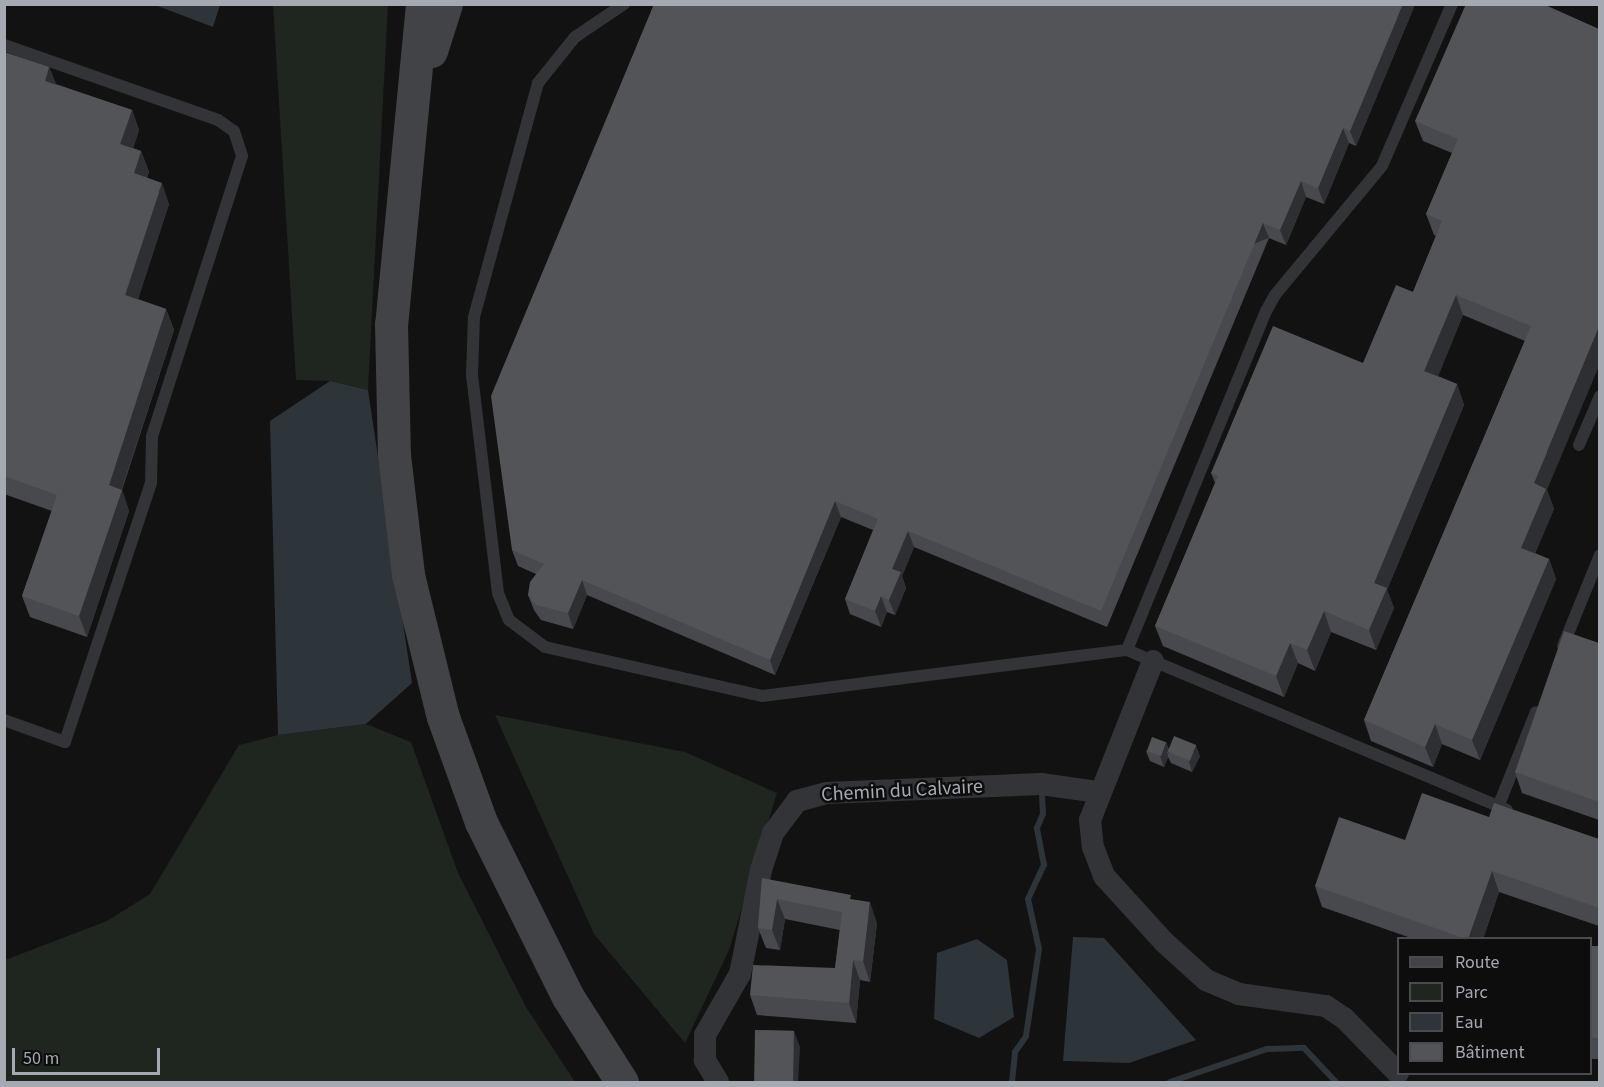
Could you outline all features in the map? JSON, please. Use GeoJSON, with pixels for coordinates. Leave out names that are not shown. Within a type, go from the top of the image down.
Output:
{"type":"FeatureCollection","features":[{"type":"Feature","properties":{"kind":"main road"},"geometry":{"type":"LineString","coordinates":[[422,4],[410,147],[393,282],[390,369],[395,476],[408,575],[440,706],[468,792],[514,895],[584,1026],[622,1083]]}},
{"type":"Feature","properties":{"kind":"main road"},"geometry":{"type":"LineString","coordinates":[[410,147],[446,4]]}},
{"type":"Feature","properties":{"kind":"main road"},"geometry":{"type":"LineString","coordinates":[[555,971],[639,1083]]}},
{"type":"Feature","properties":{"kind":"street"},"geometry":{"type":"LineString","coordinates":[[1153,661],[1098,792],[1089,832],[1104,876],[1183,960],[1226,990],[1326,1006],[1344,1018],[1397,1071]]}},
{"type":"Feature","properties":{"kind":"street","name":"Chemin du Calvaire"},"geometry":{"type":"LineString","coordinates":[[718,1083],[705,1060],[705,1035],[740,974],[768,847],[783,816],[797,801],[827,794],[1029,784],[1066,785],[1098,792]]}},
{"type":"Feature","properties":{"kind":"lane"},"geometry":{"type":"LineString","coordinates":[[624,4],[575,37],[538,83],[474,317],[472,375],[498,593],[509,620],[545,647],[762,696],[1127,650],[1498,807],[1521,814]]}},
{"type":"Feature","properties":{"kind":"lane"},"geometry":{"type":"LineString","coordinates":[[1127,650],[1266,311],[1275,295],[1382,166],[1452,4]]}},
{"type":"Feature","properties":{"kind":"lane"},"geometry":{"type":"LineString","coordinates":[[4,45],[218,120],[234,131],[242,156],[152,437],[151,483],[64,742],[4,720]]}},
{"type":"Feature","properties":{"kind":"lane"},"geometry":{"type":"LineString","coordinates":[[1580,445],[1599,396]]}},
{"type":"Feature","properties":{"kind":"lane"},"geometry":{"type":"LineString","coordinates":[[1559,657],[1573,638],[1599,555]]}},
{"type":"Feature","properties":{"kind":"lane"},"geometry":{"type":"LineString","coordinates":[[1498,807],[1541,700]]}},
{"type":"Feature","properties":{"kind":"green space"},"geometry":{"type":"Polygon","coordinates":[[[388,4],[368,390],[330,381],[296,380],[273,5],[388,4]]]}},
{"type":"Feature","properties":{"kind":"green space"},"geometry":{"type":"Polygon","coordinates":[[[495,715],[685,752],[777,793],[729,950],[685,1043],[594,934],[495,715]]]}},
{"type":"Feature","properties":{"kind":"green space"},"geometry":{"type":"Polygon","coordinates":[[[366,724],[411,742],[458,873],[526,1007],[575,1082],[5,1082],[5,960],[107,921],[150,894],[239,745],[278,735],[366,724]]]}},
{"type":"Feature","properties":{"kind":"water"},"geometry":{"type":"Polygon","coordinates":[[[155,5],[220,5],[213,27],[155,5]]]}},
{"type":"Feature","properties":{"kind":"water"},"geometry":{"type":"Polygon","coordinates":[[[330,381],[368,390],[412,683],[366,724],[278,735],[270,421],[330,381]]]}},
{"type":"Feature","properties":{"kind":"water"},"geometry":{"type":"Polygon","coordinates":[[[1073,937],[1104,938],[1196,1040],[1129,1063],[1063,1061],[1073,937]]]}},
{"type":"Feature","properties":{"kind":"water"},"geometry":{"type":"Polygon","coordinates":[[[977,939],[1007,960],[1014,1017],[979,1038],[934,1019],[937,953],[977,939]]]}},
{"type":"Feature","properties":{"kind":"building"},"geometry":{"type":"Polygon","coordinates":[[[654,4],[1403,4],[1350,131],[1343,128],[1318,188],[1301,181],[1280,230],[1263,223],[1101,611],[908,531],[892,569],[901,572],[889,600],[881,596],[875,611],[845,599],[878,519],[835,501],[770,660],[582,580],[568,613],[536,605],[528,595],[530,582],[544,564],[512,550],[491,396],[654,4]]]}},
{"type":"Feature","properties":{"kind":"building"},"geometry":{"type":"Polygon","coordinates":[[[1466,4],[1543,4],[1599,29],[1599,327],[1534,483],[1546,489],[1521,548],[1549,559],[1472,740],[1435,724],[1425,747],[1364,720],[1531,326],[1456,295],[1424,371],[1457,384],[1374,583],[1387,588],[1369,630],[1324,611],[1307,650],[1290,643],[1276,676],[1155,626],[1218,476],[1211,473],[1273,326],[1363,363],[1396,285],[1413,292],[1442,221],[1426,214],[1458,139],[1415,121],[1466,4]]]}},
{"type":"Feature","properties":{"kind":"building"},"geometry":{"type":"Polygon","coordinates":[[[4,52],[49,67],[45,81],[132,110],[120,144],[141,151],[134,173],[162,183],[125,295],[166,309],[109,485],[122,490],[79,616],[22,596],[57,495],[4,476],[4,52]]]}},
{"type":"Feature","properties":{"kind":"building"},"geometry":{"type":"Polygon","coordinates":[[[1564,631],[1599,643],[1599,802],[1515,772],[1564,631]]]}},
{"type":"Feature","properties":{"kind":"building"},"geometry":{"type":"Polygon","coordinates":[[[1174,736],[1196,745],[1190,761],[1168,752],[1174,736]]]}},
{"type":"Feature","properties":{"kind":"building"},"geometry":{"type":"Polygon","coordinates":[[[1152,737],[1166,742],[1161,756],[1147,751],[1152,737]]]}},
{"type":"Feature","properties":{"kind":"building"},"geometry":{"type":"Polygon","coordinates":[[[1422,793],[1489,817],[1494,803],[1599,839],[1599,908],[1492,871],[1469,937],[1460,937],[1315,886],[1339,817],[1405,840],[1422,793]]]}},
{"type":"Feature","properties":{"kind":"building"},"geometry":{"type":"Polygon","coordinates":[[[762,878],[851,895],[850,899],[870,902],[863,961],[853,960],[849,1003],[750,995],[753,965],[835,968],[842,912],[777,899],[772,930],[758,928],[762,878]]]}},
{"type":"Feature","properties":{"kind":"building"},"geometry":{"type":"Polygon","coordinates":[[[1592,946],[1599,946],[1599,1038],[1592,1038],[1592,946]]]}},
{"type":"Feature","properties":{"kind":"building"},"geometry":{"type":"Polygon","coordinates":[[[755,1030],[794,1031],[793,1082],[754,1081],[755,1030]]]}},
{"type":"Feature","properties":{"kind":"waterway"},"geometry":{"type":"LineString","coordinates":[[1012,1082],[1015,1052],[1026,1036],[1039,949],[1028,899],[1044,865],[1037,828],[1043,814],[1042,796]]}},
{"type":"Feature","properties":{"kind":"waterway"},"geometry":{"type":"LineString","coordinates":[[1170,1082],[1267,1049],[1304,1048],[1336,1082]]}}]}
